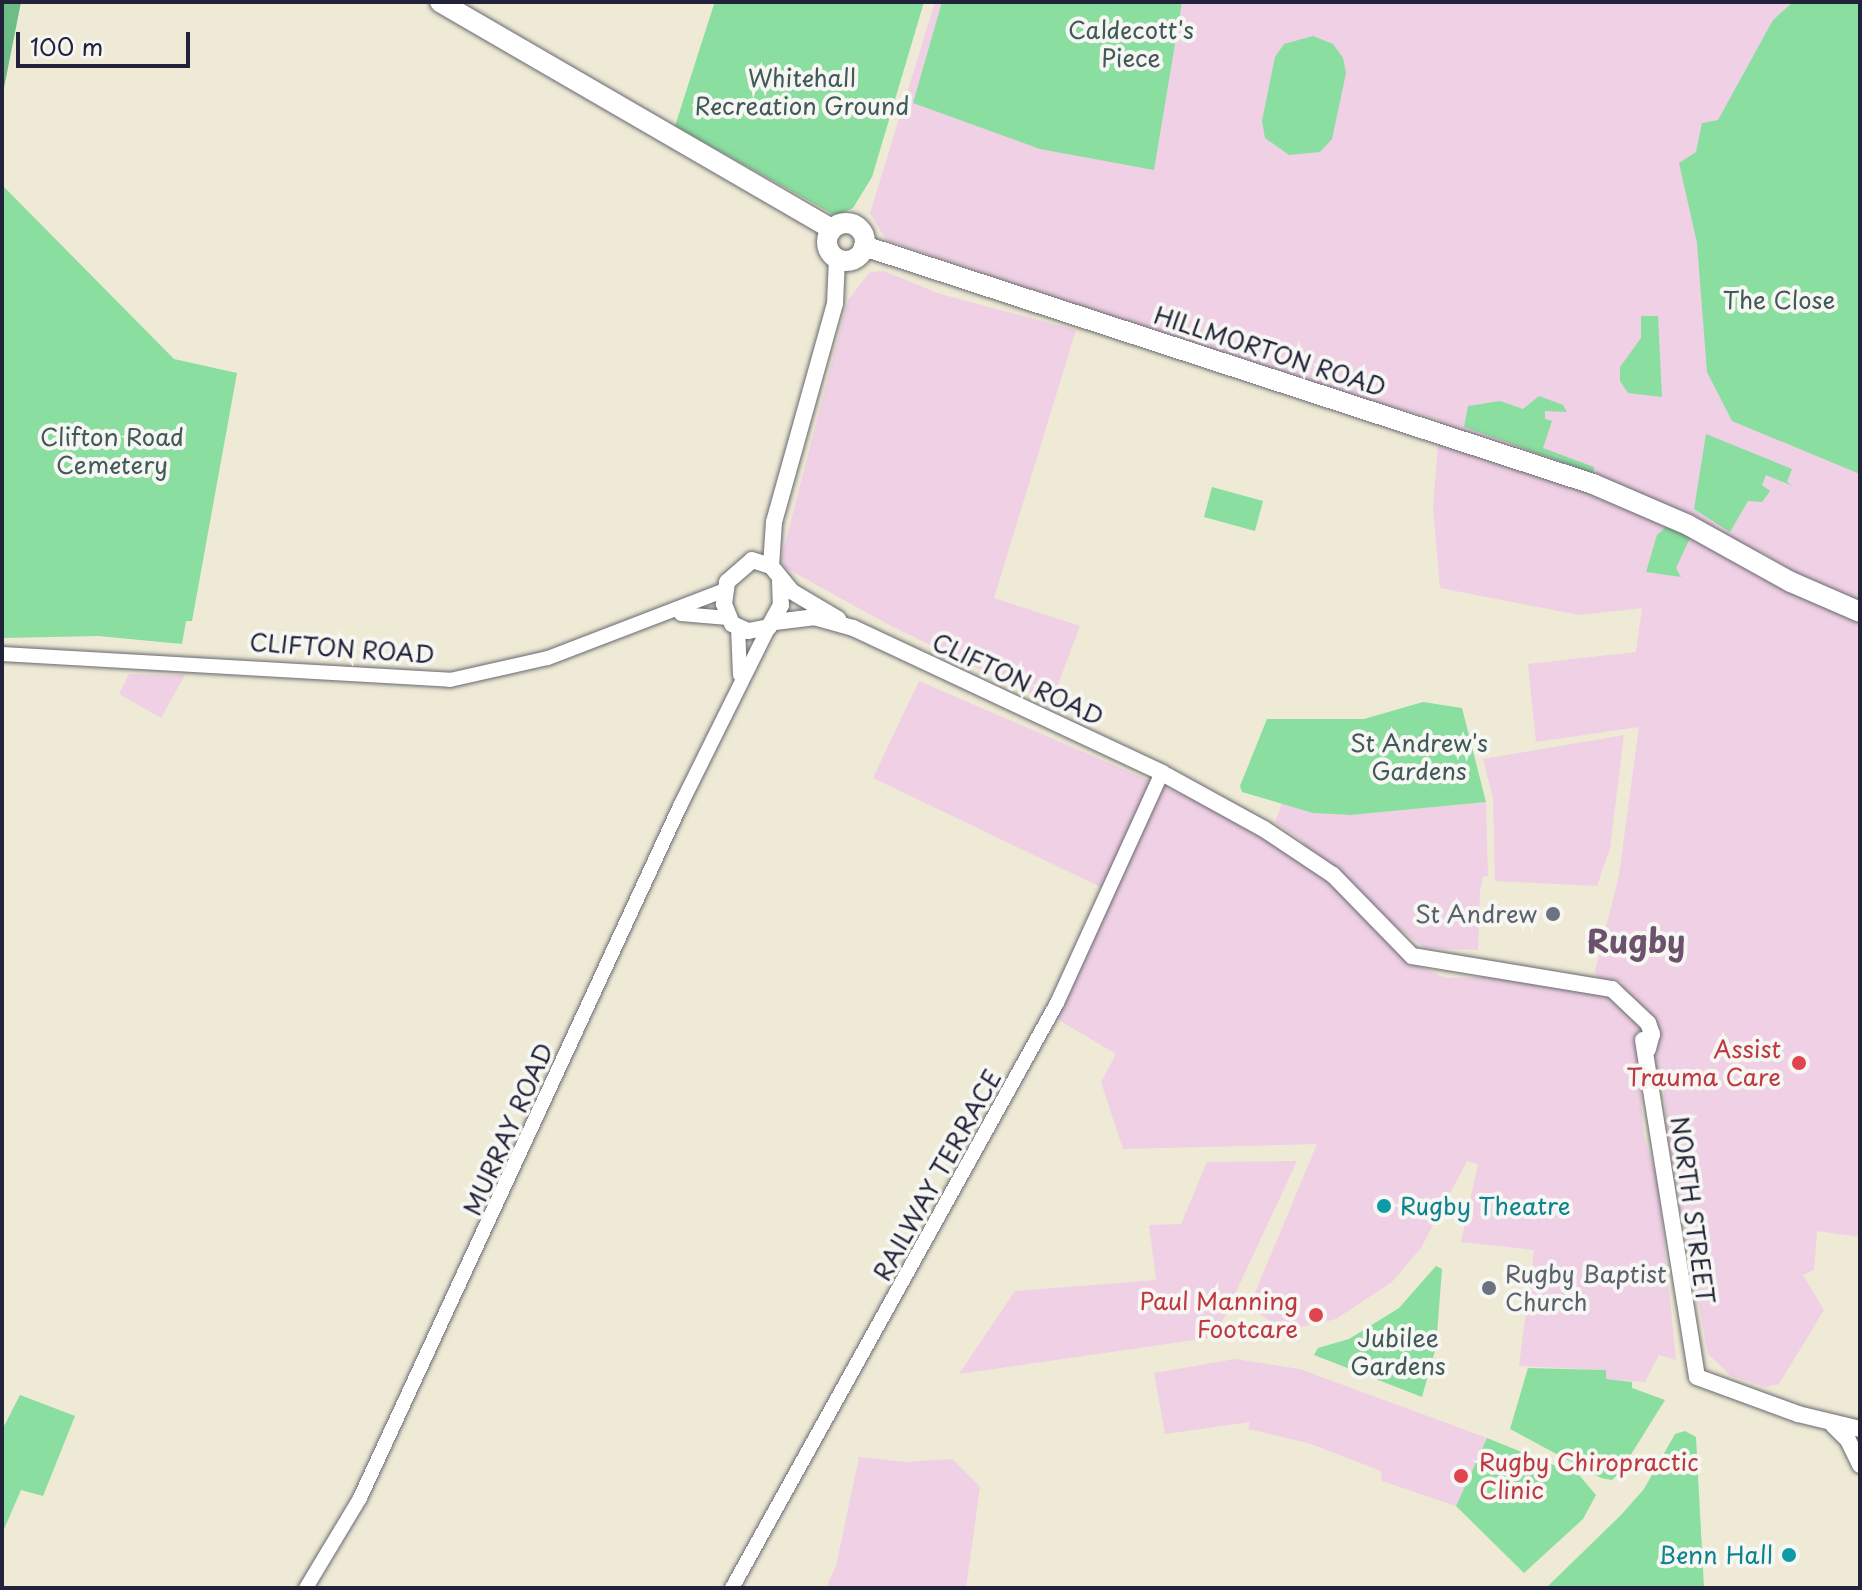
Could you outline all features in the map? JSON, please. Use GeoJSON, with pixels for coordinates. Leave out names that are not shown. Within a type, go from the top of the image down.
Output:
{"type":"FeatureCollection","features":[{"type":"Feature","properties":{"kind":"highway"},"geometry":{"type":"LineString","coordinates":[[440,2],[832,229],[853,224],[861,231],[864,246],[854,258],[837,258],[827,245],[832,229]]}},
{"type":"Feature","properties":{"kind":"highway","name":"HILLMORTON ROAD"},"geometry":{"type":"LineString","coordinates":[[864,246],[1264,379],[1435,429],[1658,512],[1714,537],[1791,582],[1860,612]]}},
{"type":"Feature","properties":{"kind":"main road"},"geometry":{"type":"LineString","coordinates":[[752,560],[774,522],[835,304],[837,258]]}},
{"type":"Feature","properties":{"kind":"main road"},"geometry":{"type":"LineString","coordinates":[[772,625],[776,574],[774,522]]}},
{"type":"Feature","properties":{"kind":"main road","name":"CLIFTON ROAD"},"geometry":{"type":"LineString","coordinates":[[725,590],[737,569],[752,560],[853,628]]}},
{"type":"Feature","properties":{"kind":"main road"},"geometry":{"type":"LineString","coordinates":[[725,590],[733,622]]}},
{"type":"Feature","properties":{"kind":"main road","name":"CLIFTON ROAD"},"geometry":{"type":"LineString","coordinates":[[733,622],[748,631],[814,617],[853,628],[1162,773],[1264,829],[1333,875],[1412,956],[1601,986],[1623,995],[1639,1013]]}},
{"type":"Feature","properties":{"kind":"main road","name":"NORTH STREET"},"geometry":{"type":"LineString","coordinates":[[1639,1013],[1648,1049],[1697,1377],[1832,1424]]}},
{"type":"Feature","properties":{"kind":"main road"},"geometry":{"type":"LineString","coordinates":[[1832,1424],[1860,1429]]}},
{"type":"Feature","properties":{"kind":"main road"},"geometry":{"type":"LineString","coordinates":[[1832,1424],[1848,1440],[1860,1465]]}},
{"type":"Feature","properties":{"kind":"street","name":"CLIFTON ROAD"},"geometry":{"type":"LineString","coordinates":[[2,654],[450,680],[548,658],[725,590]]}},
{"type":"Feature","properties":{"kind":"street","name":"CLIFTON ROAD"},"geometry":{"type":"LineString","coordinates":[[669,614],[733,622]]}},
{"type":"Feature","properties":{"kind":"street","name":"MURRAY ROAD"},"geometry":{"type":"LineString","coordinates":[[733,622],[742,658],[739,683]]}},
{"type":"Feature","properties":{"kind":"street","name":"MURRAY ROAD"},"geometry":{"type":"LineString","coordinates":[[306,1588],[360,1498],[739,683],[772,625]]}},
{"type":"Feature","properties":{"kind":"street","name":"RAILWAY TERRACE"},"geometry":{"type":"LineString","coordinates":[[732,1588],[1057,1003],[1162,773]]}},
{"type":"Feature","properties":{"kind":"shaded area"},"geometry":{"type":"Polygon","coordinates":[[[935,2],[1860,2],[1860,600],[1789,570],[1761,551],[1752,571],[1776,586],[1795,585],[1860,614],[1860,1237],[1817,1231],[1814,1270],[1803,1275],[1824,1310],[1779,1384],[1766,1387],[1731,1376],[1708,1354],[1668,1137],[1662,1071],[1642,1071],[1640,1086],[1644,1136],[1658,1181],[1676,1360],[1659,1355],[1645,1382],[1606,1379],[1605,1370],[1519,1366],[1534,1250],[1461,1242],[1478,1164],[1467,1161],[1421,1248],[1392,1282],[1336,1319],[1285,1331],[1249,1307],[1317,1144],[1123,1149],[1101,1082],[1116,1054],[1057,1019],[1111,892],[873,778],[919,681],[1204,804],[1297,853],[1304,842],[1275,822],[1282,803],[1313,813],[1351,815],[1486,802],[1488,876],[1483,877],[1480,891],[1478,950],[1425,948],[1383,917],[1408,961],[1445,978],[1500,977],[1603,994],[1620,1004],[1623,982],[1597,977],[1595,971],[1619,875],[1639,727],[1536,742],[1528,664],[1636,652],[1642,608],[1579,615],[1440,588],[1433,507],[1440,420],[1297,380],[886,240],[870,213],[935,2]]]}},
{"type":"Feature","properties":{"kind":"shaded area"},"geometry":{"type":"Polygon","coordinates":[[[884,271],[940,294],[1076,330],[994,598],[1080,626],[1053,698],[1044,700],[891,626],[784,567],[781,559],[848,300],[870,272],[884,271]]]}},
{"type":"Feature","properties":{"kind":"shaded area"},"geometry":{"type":"Polygon","coordinates":[[[129,674],[185,675],[161,718],[119,694],[129,674]]]}},
{"type":"Feature","properties":{"kind":"shaded area"},"geometry":{"type":"Polygon","coordinates":[[[1624,735],[1610,848],[1597,886],[1495,881],[1493,799],[1483,759],[1624,735]]]}},
{"type":"Feature","properties":{"kind":"shaded area"},"geometry":{"type":"Polygon","coordinates":[[[1297,1161],[1215,1337],[959,1374],[1015,1291],[1156,1280],[1149,1225],[1181,1224],[1207,1162],[1297,1161]]]}},
{"type":"Feature","properties":{"kind":"shaded area"},"geometry":{"type":"Polygon","coordinates":[[[1235,1359],[1300,1369],[1487,1438],[1456,1506],[1382,1481],[1381,1471],[1308,1443],[1248,1429],[1250,1422],[1165,1434],[1154,1373],[1235,1359]]]}},
{"type":"Feature","properties":{"kind":"shaded area"},"geometry":{"type":"Polygon","coordinates":[[[859,1457],[905,1462],[952,1459],[980,1487],[966,1588],[826,1588],[836,1566],[859,1457]]]}},
{"type":"Feature","properties":{"kind":"green space"},"geometry":{"type":"Polygon","coordinates":[[[2,2],[21,2],[2,98],[2,2]]]}},
{"type":"Feature","properties":{"kind":"green space","name":"Whitehall Recreation Ground"},"geometry":{"type":"Polygon","coordinates":[[[710,2],[924,2],[872,177],[853,208],[836,216],[675,126],[714,4],[710,2]]]}},
{"type":"Feature","properties":{"kind":"green space","name":"Caldecott's Piece"},"geometry":{"type":"Polygon","coordinates":[[[942,2],[1182,2],[1154,170],[1040,149],[913,103],[942,2]]]}},
{"type":"Feature","properties":{"kind":"green space","name":"The Close"},"geometry":{"type":"Polygon","coordinates":[[[1793,2],[1860,2],[1860,474],[1732,421],[1707,372],[1697,243],[1679,163],[1696,152],[1702,123],[1718,120],[1773,20],[1793,2]]]}},
{"type":"Feature","properties":{"kind":"green space"},"geometry":{"type":"Polygon","coordinates":[[[1313,36],[1333,44],[1343,58],[1346,73],[1332,139],[1320,152],[1289,155],[1265,138],[1262,121],[1275,57],[1284,44],[1313,36]]]}},
{"type":"Feature","properties":{"kind":"green space","name":"Clifton Road Cemetery"},"geometry":{"type":"Polygon","coordinates":[[[2,185],[174,359],[237,373],[192,621],[186,621],[182,644],[98,636],[2,638],[2,185]]]}},
{"type":"Feature","properties":{"kind":"green space"},"geometry":{"type":"Polygon","coordinates":[[[1641,316],[1658,316],[1662,397],[1628,393],[1620,381],[1620,367],[1641,338],[1641,316]]]}},
{"type":"Feature","properties":{"kind":"green space"},"geometry":{"type":"Polygon","coordinates":[[[1539,396],[1563,405],[1567,412],[1545,411],[1545,419],[1552,421],[1543,448],[1594,467],[1593,473],[1464,427],[1468,406],[1500,401],[1523,409],[1539,396]]]}},
{"type":"Feature","properties":{"kind":"green space"},"geometry":{"type":"Polygon","coordinates":[[[1706,434],[1792,469],[1787,482],[1793,486],[1766,475],[1762,485],[1770,491],[1762,502],[1748,501],[1730,532],[1694,509],[1706,434]]]}},
{"type":"Feature","properties":{"kind":"green space"},"geometry":{"type":"Polygon","coordinates":[[[1212,487],[1263,501],[1255,531],[1204,517],[1212,487]]]}},
{"type":"Feature","properties":{"kind":"green space"},"geometry":{"type":"Polygon","coordinates":[[[1666,527],[1691,536],[1676,568],[1681,577],[1646,572],[1657,535],[1666,527]]]}},
{"type":"Feature","properties":{"kind":"green space","name":"St Andrew's Gardens"},"geometry":{"type":"Polygon","coordinates":[[[1423,702],[1462,708],[1486,802],[1351,815],[1313,813],[1242,792],[1240,786],[1267,719],[1364,719],[1423,702]]]}},
{"type":"Feature","properties":{"kind":"green space","name":"Jubilee Gardens"},"geometry":{"type":"Polygon","coordinates":[[[1436,1266],[1442,1269],[1436,1347],[1422,1397],[1314,1355],[1318,1348],[1349,1339],[1399,1308],[1436,1266]]]}},
{"type":"Feature","properties":{"kind":"green space"},"geometry":{"type":"Polygon","coordinates":[[[1528,1368],[1606,1370],[1606,1379],[1632,1382],[1632,1388],[1665,1400],[1620,1472],[1612,1480],[1601,1478],[1510,1429],[1528,1368]]]}},
{"type":"Feature","properties":{"kind":"green space"},"geometry":{"type":"Polygon","coordinates":[[[20,1395],[75,1416],[43,1496],[21,1490],[2,1534],[2,1430],[20,1395]]]}},
{"type":"Feature","properties":{"kind":"green space"},"geometry":{"type":"Polygon","coordinates":[[[1685,1431],[1696,1437],[1704,1588],[1546,1588],[1622,1514],[1644,1489],[1675,1434],[1685,1431]]]}},
{"type":"Feature","properties":{"kind":"green space"},"geometry":{"type":"Polygon","coordinates":[[[1487,1438],[1579,1475],[1596,1495],[1583,1519],[1524,1573],[1456,1506],[1487,1438]]]}},
{"type":"Feature","properties":{"kind":"place","name":"St Andrew"},"geometry":{"type":"Point","coordinates":[1553,914]}},
{"type":"Feature","properties":{"kind":"place","name":"Assist Trauma Care"},"geometry":{"type":"Point","coordinates":[1799,1063]}},
{"type":"Feature","properties":{"kind":"place","name":"Rugby Theatre"},"geometry":{"type":"Point","coordinates":[1384,1206]}},
{"type":"Feature","properties":{"kind":"place","name":"Rugby Baptist Church"},"geometry":{"type":"Point","coordinates":[1489,1288]}},
{"type":"Feature","properties":{"kind":"place","name":"Paul Manning Footcare"},"geometry":{"type":"Point","coordinates":[1316,1315]}},
{"type":"Feature","properties":{"kind":"place","name":"Rugby Chiropractic Clinic"},"geometry":{"type":"Point","coordinates":[1461,1476]}},
{"type":"Feature","properties":{"kind":"place","name":"Benn Hall"},"geometry":{"type":"Point","coordinates":[1789,1555]}},
{"type":"Feature","properties":{"kind":"district","name":"Rugby"},"geometry":{"type":"Point","coordinates":[1636,940]}}]}
